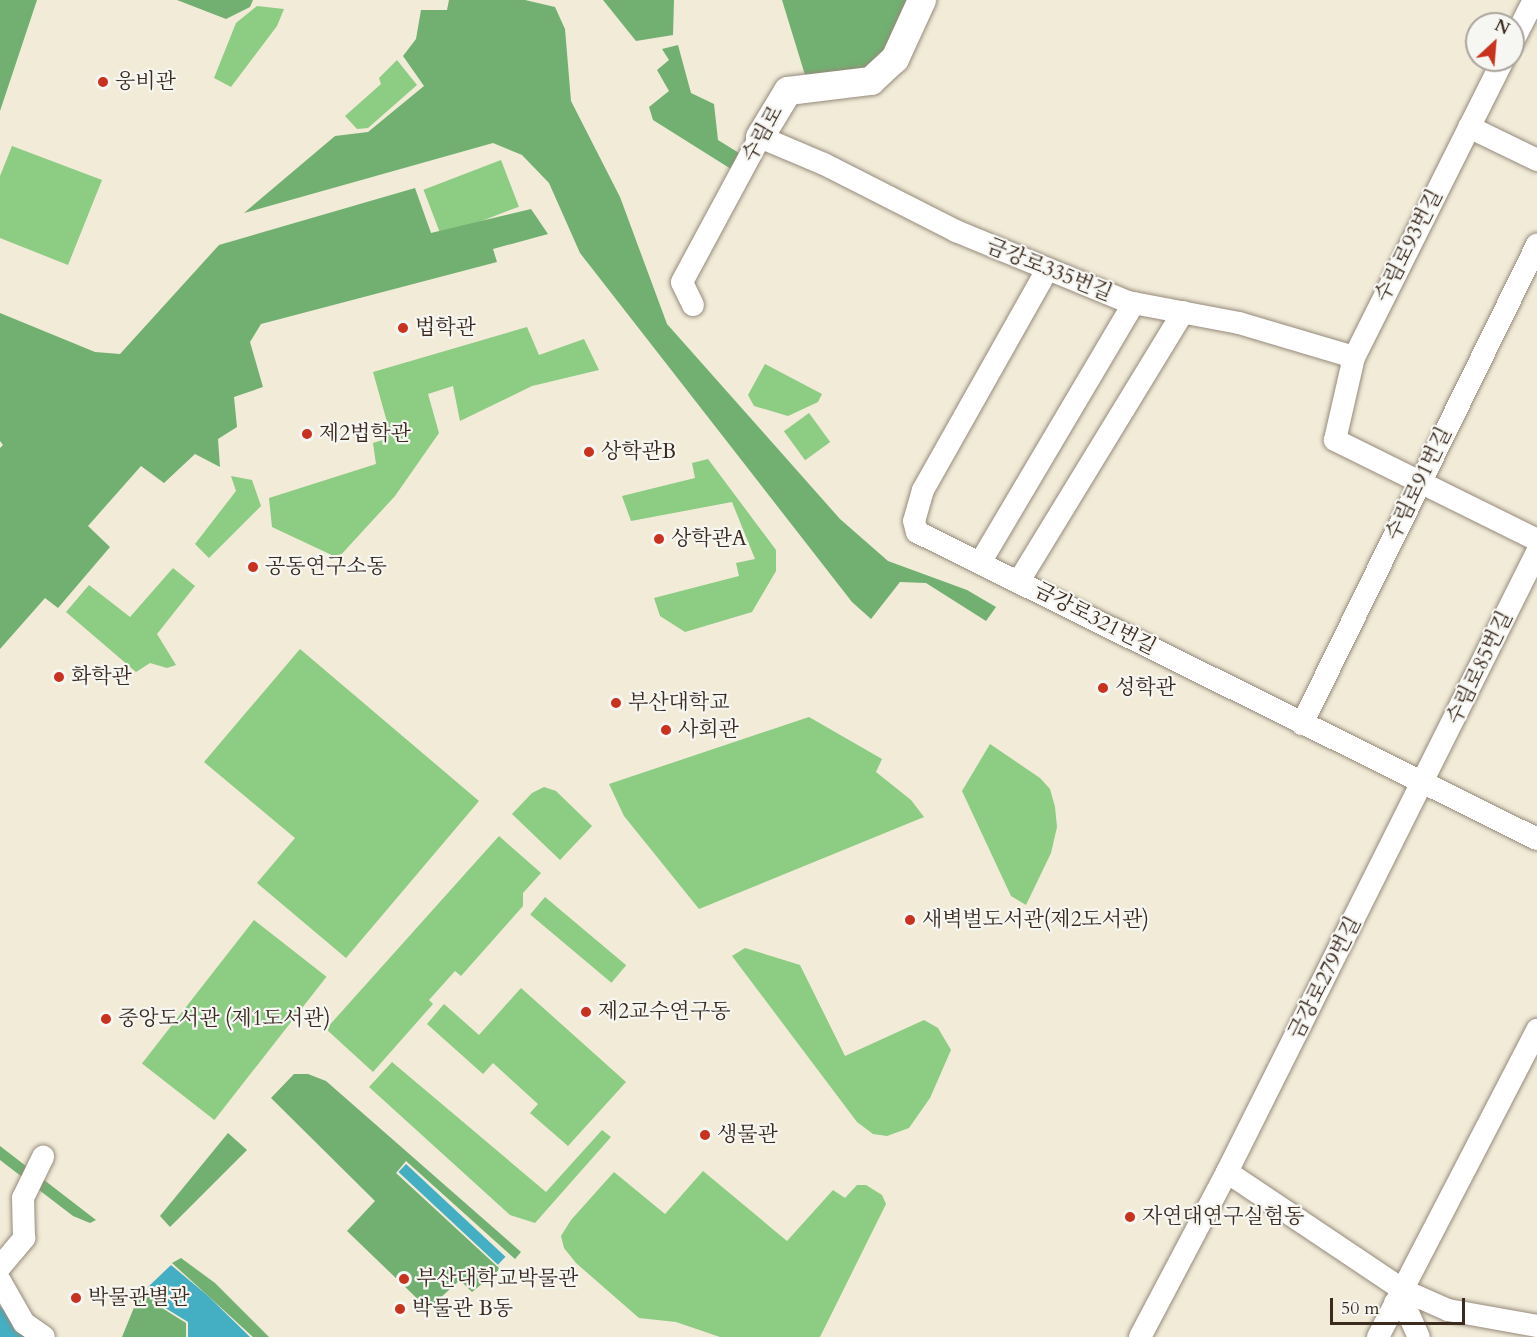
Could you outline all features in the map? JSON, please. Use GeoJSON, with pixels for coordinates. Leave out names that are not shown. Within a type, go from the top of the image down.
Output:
{"type":"FeatureCollection","features":[{"type":"Feature","properties":{"kind":"main road","name":"수림로"},"geometry":{"type":"LineString","coordinates":[[760,137],[775,108],[788,91],[871,81],[895,59],[922,0]]}},
{"type":"Feature","properties":{"kind":"street"},"geometry":{"type":"LineString","coordinates":[[1525,17],[1534,0]]}},
{"type":"Feature","properties":{"kind":"street","name":"수림로93번길"},"geometry":{"type":"LineString","coordinates":[[1420,482],[1335,440],[1354,357],[1497,72]]}},
{"type":"Feature","properties":{"kind":"street"},"geometry":{"type":"LineString","coordinates":[[1469,127],[1537,160]]}},
{"type":"Feature","properties":{"kind":"street","name":"금강로335번길"},"geometry":{"type":"LineString","coordinates":[[760,137],[1047,270],[1134,303],[1239,323],[1354,357]]}},
{"type":"Feature","properties":{"kind":"street","name":"수림로"},"geometry":{"type":"LineString","coordinates":[[693,305],[682,282],[760,137]]}},
{"type":"Feature","properties":{"kind":"street","name":"수림로91번길"},"geometry":{"type":"LineString","coordinates":[[1302,723],[1537,245]]}},
{"type":"Feature","properties":{"kind":"street","name":"금강로321번길"},"geometry":{"type":"LineString","coordinates":[[1047,270],[923,490],[914,521],[916,532],[927,540],[1019,581],[1537,839]]}},
{"type":"Feature","properties":{"kind":"street"},"geometry":{"type":"LineString","coordinates":[[980,563],[1134,303]]}},
{"type":"Feature","properties":{"kind":"street"},"geometry":{"type":"LineString","coordinates":[[1019,581],[1183,312]]}},
{"type":"Feature","properties":{"kind":"street"},"geometry":{"type":"LineString","coordinates":[[1420,482],[1537,540]]}},
{"type":"Feature","properties":{"kind":"street","name":"수림로85번길"},"geometry":{"type":"LineString","coordinates":[[1423,784],[1537,552]]}},
{"type":"Feature","properties":{"kind":"street","name":"금강로279번길"},"geometry":{"type":"LineString","coordinates":[[1140,1337],[1227,1172],[1423,784]]}},
{"type":"Feature","properties":{"kind":"street"},"geometry":{"type":"LineString","coordinates":[[1378,1337],[1537,1030]]}},
{"type":"Feature","properties":{"kind":"street"},"geometry":{"type":"LineString","coordinates":[[0,1267],[24,1238],[23,1198],[43,1157]]}},
{"type":"Feature","properties":{"kind":"street"},"geometry":{"type":"LineString","coordinates":[[1227,1172],[1400,1297],[1448,1310],[1537,1326]]}},
{"type":"Feature","properties":{"kind":"street"},"geometry":{"type":"LineString","coordinates":[[0,1281],[24,1323],[44,1337]]}},
{"type":"Feature","properties":{"kind":"street"},"geometry":{"type":"LineString","coordinates":[[1400,1297],[1419,1337]]}},
{"type":"Feature","properties":{"kind":"green space"},"geometry":{"type":"Polygon","coordinates":[[[0,0],[37,0],[0,111],[0,0]]]}},
{"type":"Feature","properties":{"kind":"green space"},"geometry":{"type":"Polygon","coordinates":[[[177,0],[253,0],[250,7],[226,19],[177,0]]]}},
{"type":"Feature","properties":{"kind":"green space"},"geometry":{"type":"Polygon","coordinates":[[[449,0],[525,0],[555,7],[565,29],[571,101],[620,197],[667,324],[840,519],[888,561],[967,590],[996,607],[986,621],[926,583],[900,582],[871,619],[852,602],[580,253],[549,183],[522,155],[493,143],[244,213],[335,136],[368,132],[424,86],[403,56],[416,39],[421,10],[447,10],[449,0]]]}},
{"type":"Feature","properties":{"kind":"green space"},"geometry":{"type":"Polygon","coordinates":[[[603,0],[674,0],[673,35],[636,41],[603,0]]]}},
{"type":"Feature","properties":{"kind":"green space"},"geometry":{"type":"Polygon","coordinates":[[[782,0],[909,0],[887,49],[863,69],[805,75],[782,0]]]}},
{"type":"Feature","properties":{"kind":"green space"},"geometry":{"type":"Polygon","coordinates":[[[257,6],[284,9],[277,26],[231,87],[214,78],[236,23],[257,6]]]}},
{"type":"Feature","properties":{"kind":"green space"},"geometry":{"type":"Polygon","coordinates":[[[678,45],[691,93],[714,104],[718,140],[739,153],[731,169],[653,120],[649,107],[669,91],[657,70],[669,60],[662,49],[678,45]]]}},
{"type":"Feature","properties":{"kind":"green space"},"geometry":{"type":"Polygon","coordinates":[[[397,60],[417,85],[368,128],[357,129],[345,116],[381,84],[379,78],[397,60]]]}},
{"type":"Feature","properties":{"kind":"green space"},"geometry":{"type":"Polygon","coordinates":[[[12,146],[102,180],[68,265],[0,238],[0,176],[12,146]]]}},
{"type":"Feature","properties":{"kind":"green space"},"geometry":{"type":"Polygon","coordinates":[[[501,160],[519,207],[441,236],[424,190],[501,160]]]}},
{"type":"Feature","properties":{"kind":"green space"},"geometry":{"type":"Polygon","coordinates":[[[415,188],[431,233],[531,209],[548,234],[493,249],[497,262],[261,324],[250,342],[263,387],[234,397],[237,427],[218,439],[220,467],[195,454],[164,483],[141,466],[88,526],[110,547],[58,608],[45,598],[0,649],[0,448],[3,445],[0,441],[0,313],[95,352],[120,354],[219,245],[415,188]]]}},
{"type":"Feature","properties":{"kind":"green space"},"geometry":{"type":"Polygon","coordinates":[[[527,327],[539,355],[584,339],[599,370],[532,386],[460,421],[453,386],[428,394],[439,433],[395,496],[338,558],[272,527],[269,498],[376,464],[373,443],[386,439],[389,429],[373,372],[527,327]]]}},
{"type":"Feature","properties":{"kind":"green space"},"geometry":{"type":"Polygon","coordinates":[[[765,364],[822,394],[818,402],[788,416],[754,406],[748,395],[765,364]]]}},
{"type":"Feature","properties":{"kind":"green space"},"geometry":{"type":"Polygon","coordinates":[[[809,413],[830,442],[805,460],[784,431],[809,413]]]}},
{"type":"Feature","properties":{"kind":"green space"},"geometry":{"type":"Polygon","coordinates":[[[708,459],[776,550],[776,571],[752,612],[685,632],[660,616],[654,598],[739,576],[736,563],[755,559],[732,502],[631,521],[622,496],[695,478],[692,463],[708,459]]]}},
{"type":"Feature","properties":{"kind":"green space"},"geometry":{"type":"Polygon","coordinates":[[[231,476],[252,480],[261,506],[209,558],[195,544],[236,491],[231,476]]]}},
{"type":"Feature","properties":{"kind":"green space"},"geometry":{"type":"Polygon","coordinates":[[[173,568],[195,586],[157,634],[176,665],[167,668],[150,663],[136,672],[66,612],[89,585],[130,617],[173,568]]]}},
{"type":"Feature","properties":{"kind":"green space"},"geometry":{"type":"Polygon","coordinates":[[[300,649],[479,801],[346,958],[257,883],[295,838],[204,762],[300,649]]]}},
{"type":"Feature","properties":{"kind":"green space"},"geometry":{"type":"Polygon","coordinates":[[[809,717],[882,759],[876,772],[911,800],[924,817],[699,909],[624,816],[609,784],[809,717]]]}},
{"type":"Feature","properties":{"kind":"green space"},"geometry":{"type":"Polygon","coordinates":[[[990,744],[1040,778],[1050,789],[1055,807],[1057,827],[1051,853],[1026,905],[1011,896],[962,791],[990,744]]]}},
{"type":"Feature","properties":{"kind":"green space"},"geometry":{"type":"Polygon","coordinates":[[[544,787],[556,791],[592,826],[560,860],[512,814],[532,793],[544,787]]]}},
{"type":"Feature","properties":{"kind":"green space"},"geometry":{"type":"Polygon","coordinates":[[[499,836],[541,873],[523,893],[523,906],[461,976],[455,971],[429,1000],[433,1004],[373,1072],[326,1029],[499,836]]]}},
{"type":"Feature","properties":{"kind":"green space"},"geometry":{"type":"Polygon","coordinates":[[[545,897],[626,965],[611,983],[530,915],[545,897]]]}},
{"type":"Feature","properties":{"kind":"green space"},"geometry":{"type":"Polygon","coordinates":[[[254,920],[326,977],[214,1120],[142,1063],[254,920]]]}},
{"type":"Feature","properties":{"kind":"green space"},"geometry":{"type":"Polygon","coordinates":[[[745,948],[800,965],[845,1056],[924,1020],[938,1028],[951,1050],[930,1098],[909,1128],[887,1136],[873,1134],[857,1122],[732,956],[745,948]]]}},
{"type":"Feature","properties":{"kind":"green space"},"geometry":{"type":"Polygon","coordinates":[[[521,988],[626,1082],[568,1146],[530,1113],[538,1104],[493,1063],[483,1074],[427,1024],[444,1004],[479,1035],[521,988]]]}},
{"type":"Feature","properties":{"kind":"green space"},"geometry":{"type":"Polygon","coordinates":[[[392,1062],[546,1192],[602,1130],[611,1137],[535,1223],[510,1215],[369,1087],[392,1062]]]}},
{"type":"Feature","properties":{"kind":"green space"},"geometry":{"type":"Polygon","coordinates":[[[294,1074],[308,1074],[326,1081],[521,1252],[515,1259],[406,1161],[396,1173],[500,1269],[472,1292],[460,1280],[428,1309],[347,1231],[375,1201],[271,1098],[294,1074]]]}},
{"type":"Feature","properties":{"kind":"green space"},"geometry":{"type":"Polygon","coordinates":[[[228,1133],[247,1150],[170,1227],[160,1216],[228,1133]]]}},
{"type":"Feature","properties":{"kind":"green space"},"geometry":{"type":"Polygon","coordinates":[[[0,1146],[96,1220],[90,1223],[73,1216],[0,1160],[0,1146]]]}},
{"type":"Feature","properties":{"kind":"green space"},"geometry":{"type":"Polygon","coordinates":[[[703,1171],[787,1241],[833,1190],[845,1198],[857,1185],[866,1185],[882,1195],[886,1204],[820,1337],[720,1337],[676,1322],[639,1318],[576,1263],[564,1248],[561,1236],[571,1220],[614,1172],[665,1214],[703,1171]]]}},
{"type":"Feature","properties":{"kind":"green space"},"geometry":{"type":"Polygon","coordinates":[[[181,1258],[215,1283],[269,1337],[253,1337],[172,1263],[181,1258]]]}},
{"type":"Feature","properties":{"kind":"green space"},"geometry":{"type":"Polygon","coordinates":[[[146,1289],[162,1308],[186,1323],[186,1337],[122,1337],[135,1305],[146,1289]]]}},
{"type":"Feature","properties":{"kind":"water"},"geometry":{"type":"Polygon","coordinates":[[[406,1164],[505,1257],[498,1265],[398,1172],[406,1164]]]}},
{"type":"Feature","properties":{"kind":"water"},"geometry":{"type":"Polygon","coordinates":[[[171,1265],[207,1295],[250,1337],[188,1337],[188,1322],[162,1306],[148,1287],[171,1265]]]}},
{"type":"Feature","properties":{"kind":"water"},"geometry":{"type":"Polygon","coordinates":[[[0,1306],[27,1337],[0,1337],[0,1306]]]}},
{"type":"Feature","properties":{"kind":"place","name":"웅비관"},"geometry":{"type":"Point","coordinates":[103,82]}},
{"type":"Feature","properties":{"kind":"place","name":"법학관"},"geometry":{"type":"Point","coordinates":[403,328]}},
{"type":"Feature","properties":{"kind":"place","name":"제2법학관"},"geometry":{"type":"Point","coordinates":[307,434]}},
{"type":"Feature","properties":{"kind":"place","name":"상학관B"},"geometry":{"type":"Point","coordinates":[589,452]}},
{"type":"Feature","properties":{"kind":"place","name":"상학관A"},"geometry":{"type":"Point","coordinates":[659,539]}},
{"type":"Feature","properties":{"kind":"place","name":"공동연구소동"},"geometry":{"type":"Point","coordinates":[253,567]}},
{"type":"Feature","properties":{"kind":"place","name":"화학관"},"geometry":{"type":"Point","coordinates":[59,677]}},
{"type":"Feature","properties":{"kind":"place","name":"성학관"},"geometry":{"type":"Point","coordinates":[1103,688]}},
{"type":"Feature","properties":{"kind":"place","name":"부산대학교"},"geometry":{"type":"Point","coordinates":[616,703]}},
{"type":"Feature","properties":{"kind":"place","name":"사회관"},"geometry":{"type":"Point","coordinates":[666,730]}},
{"type":"Feature","properties":{"kind":"place","name":"새벽벌도서관(제2도서관)"},"geometry":{"type":"Point","coordinates":[910,920]}},
{"type":"Feature","properties":{"kind":"place","name":"제2교수연구동"},"geometry":{"type":"Point","coordinates":[586,1012]}},
{"type":"Feature","properties":{"kind":"place","name":"중앙도서관 (제1도서관)"},"geometry":{"type":"Point","coordinates":[106,1019]}},
{"type":"Feature","properties":{"kind":"place","name":"생물관"},"geometry":{"type":"Point","coordinates":[705,1135]}},
{"type":"Feature","properties":{"kind":"place","name":"자연대연구실험동"},"geometry":{"type":"Point","coordinates":[1130,1217]}},
{"type":"Feature","properties":{"kind":"place","name":"부산대학교박물관"},"geometry":{"type":"Point","coordinates":[404,1279]}},
{"type":"Feature","properties":{"kind":"place","name":"박물관별관"},"geometry":{"type":"Point","coordinates":[76,1298]}},
{"type":"Feature","properties":{"kind":"place","name":"박물관 B동"},"geometry":{"type":"Point","coordinates":[400,1309]}}]}
